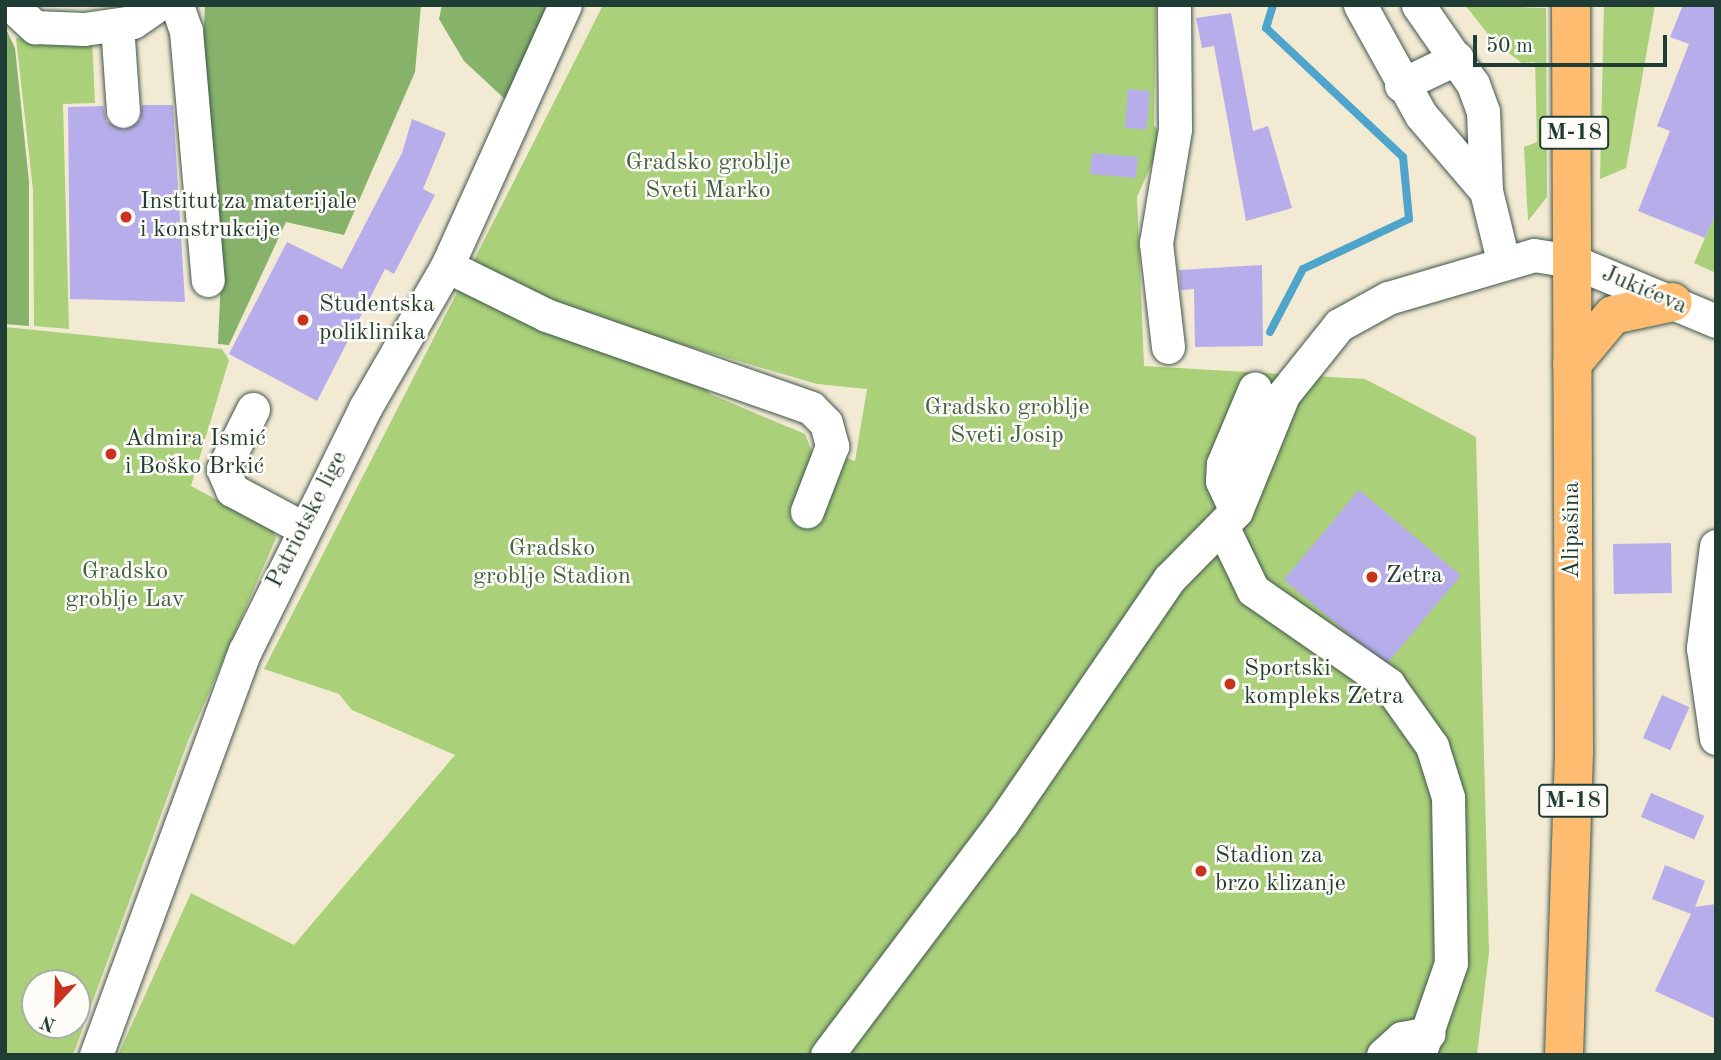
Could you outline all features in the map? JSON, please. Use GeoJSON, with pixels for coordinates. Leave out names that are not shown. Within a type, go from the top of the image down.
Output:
{"type":"FeatureCollection","features":[{"type":"Feature","properties":{"kind":"main road","name":"Alipašina"},"geometry":{"type":"LineString","coordinates":[[1564,1055],[1574,748],[1571,5]]}},
{"type":"Feature","properties":{"kind":"main road"},"geometry":{"type":"LineString","coordinates":[[1572,364],[1614,315],[1672,302]]}},
{"type":"Feature","properties":{"kind":"street"},"geometry":{"type":"LineString","coordinates":[[11,5],[35,27],[117,25],[157,5]]}},
{"type":"Feature","properties":{"kind":"street"},"geometry":{"type":"LineString","coordinates":[[177,5],[186,31],[208,280]]}},
{"type":"Feature","properties":{"kind":"street","name":"Patriotske lige"},"geometry":{"type":"LineString","coordinates":[[96,1055],[245,651],[303,528],[447,266],[565,5]]}},
{"type":"Feature","properties":{"kind":"street"},"geometry":{"type":"LineString","coordinates":[[1168,347],[1156,243],[1175,129],[1174,5]]}},
{"type":"Feature","properties":{"kind":"street"},"geometry":{"type":"LineString","coordinates":[[1360,5],[1401,85],[1486,191]]}},
{"type":"Feature","properties":{"kind":"street"},"geometry":{"type":"LineString","coordinates":[[1418,5],[1458,58],[1483,111],[1486,191],[1503,261]]}},
{"type":"Feature","properties":{"kind":"street"},"geometry":{"type":"LineString","coordinates":[[117,25],[123,111]]}},
{"type":"Feature","properties":{"kind":"street"},"geometry":{"type":"LineString","coordinates":[[1401,85],[1458,58]]}},
{"type":"Feature","properties":{"kind":"street","name":"Jukićeva"},"geometry":{"type":"LineString","coordinates":[[1230,520],[1283,395],[1311,353],[1339,325],[1388,298],[1503,261],[1534,255],[1572,261],[1716,321]]}},
{"type":"Feature","properties":{"kind":"street"},"geometry":{"type":"LineString","coordinates":[[447,266],[545,315],[811,408],[827,423],[832,446],[807,511]]}},
{"type":"Feature","properties":{"kind":"street"},"geometry":{"type":"LineString","coordinates":[[1255,388],[1223,464],[1222,481],[1230,520],[1253,590],[1388,684],[1432,746],[1448,797],[1451,962],[1424,1044],[1402,1038],[1382,1055]]}},
{"type":"Feature","properties":{"kind":"street"},"geometry":{"type":"LineString","coordinates":[[253,409],[223,469],[232,490],[303,528]]}},
{"type":"Feature","properties":{"kind":"street"},"geometry":{"type":"LineString","coordinates":[[827,1055],[1002,823],[1168,579],[1230,520]]}},
{"type":"Feature","properties":{"kind":"street"},"geometry":{"type":"LineString","coordinates":[[1716,547],[1703,648],[1716,738]]}},
{"type":"Feature","properties":{"kind":"green space"},"geometry":{"type":"Polygon","coordinates":[[[205,5],[421,5],[415,72],[344,235],[286,222],[229,345],[218,344],[222,253],[200,97],[205,5]]]}},
{"type":"Feature","properties":{"kind":"green space"},"geometry":{"type":"Polygon","coordinates":[[[442,5],[547,5],[508,102],[464,61],[439,19],[442,5]]]}},
{"type":"Feature","properties":{"kind":"green space"},"geometry":{"type":"Polygon","coordinates":[[[603,5],[1156,5],[1154,125],[1163,139],[1137,197],[1144,366],[1365,379],[1476,437],[1489,952],[1477,1055],[118,1055],[191,893],[294,945],[455,755],[352,710],[339,694],[264,669],[464,279],[681,380],[699,374],[710,394],[805,434],[816,462],[838,455],[855,461],[867,389],[817,384],[553,307],[468,272],[603,5]]]}},
{"type":"Feature","properties":{"kind":"green space"},"geometry":{"type":"Polygon","coordinates":[[[1465,5],[1546,8],[1547,197],[1528,221],[1524,147],[1537,142],[1535,62],[1522,63],[1495,43],[1465,5]]]}},
{"type":"Feature","properties":{"kind":"green space"},"geometry":{"type":"Polygon","coordinates":[[[1604,5],[1655,5],[1626,168],[1600,179],[1604,5]]]}},
{"type":"Feature","properties":{"kind":"green space"},"geometry":{"type":"Polygon","coordinates":[[[5,27],[15,48],[29,182],[29,326],[5,324],[5,27]]]}},
{"type":"Feature","properties":{"kind":"green space"},"geometry":{"type":"Polygon","coordinates":[[[92,37],[95,103],[63,104],[69,329],[34,326],[33,190],[16,38],[92,37]]]}},
{"type":"Feature","properties":{"kind":"green space"},"geometry":{"type":"Polygon","coordinates":[[[1716,213],[1716,273],[1694,263],[1716,213]]]}},
{"type":"Feature","properties":{"kind":"green space","name":"Gradsko groblje Lav"},"geometry":{"type":"Polygon","coordinates":[[[5,327],[222,349],[229,360],[191,486],[273,530],[276,538],[188,741],[91,1006],[91,969],[21,969],[21,1039],[79,1039],[73,1055],[5,1055],[5,327]]]}},
{"type":"Feature","properties":{"kind":"building"},"geometry":{"type":"Polygon","coordinates":[[[1683,5],[1716,5],[1716,213],[1705,238],[1638,211],[1670,131],[1657,126],[1689,44],[1670,37],[1683,5]]]}},
{"type":"Feature","properties":{"kind":"building"},"geometry":{"type":"Polygon","coordinates":[[[1231,13],[1253,131],[1268,126],[1292,208],[1246,221],[1214,46],[1202,48],[1196,18],[1231,13]]]}},
{"type":"Feature","properties":{"kind":"building"},"geometry":{"type":"Polygon","coordinates":[[[1128,89],[1150,91],[1147,130],[1125,128],[1128,89]]]}},
{"type":"Feature","properties":{"kind":"building","name":"Institut za materijale i konstrukcije"},"geometry":{"type":"Polygon","coordinates":[[[142,105],[173,105],[185,302],[70,299],[68,107],[103,106],[107,122],[124,130],[140,120],[142,105]]]}},
{"type":"Feature","properties":{"kind":"building","name":"Studentska poliklinika"},"geometry":{"type":"Polygon","coordinates":[[[412,119],[446,133],[423,189],[435,195],[394,274],[385,269],[317,401],[229,354],[287,242],[342,269],[402,153],[412,119]]]}},
{"type":"Feature","properties":{"kind":"building"},"geometry":{"type":"Polygon","coordinates":[[[1092,153],[1138,157],[1136,178],[1090,174],[1092,153]]]}},
{"type":"Feature","properties":{"kind":"building"},"geometry":{"type":"Polygon","coordinates":[[[1262,265],[1263,346],[1195,347],[1194,289],[1181,290],[1179,270],[1262,265]]]}},
{"type":"Feature","properties":{"kind":"building","name":"Zetra"},"geometry":{"type":"Polygon","coordinates":[[[1359,490],[1461,575],[1386,665],[1284,580],[1359,490]]]}},
{"type":"Feature","properties":{"kind":"building"},"geometry":{"type":"Polygon","coordinates":[[[1671,543],[1672,593],[1614,594],[1613,544],[1671,543]]]}},
{"type":"Feature","properties":{"kind":"building"},"geometry":{"type":"Polygon","coordinates":[[[1662,695],[1689,707],[1670,750],[1643,738],[1662,695]]]}},
{"type":"Feature","properties":{"kind":"building"},"geometry":{"type":"Polygon","coordinates":[[[1651,793],[1704,816],[1694,840],[1641,817],[1651,793]]]}},
{"type":"Feature","properties":{"kind":"building"},"geometry":{"type":"Polygon","coordinates":[[[1665,865],[1705,881],[1695,907],[1716,904],[1716,1019],[1655,991],[1691,914],[1652,899],[1665,865]]]}},
{"type":"Feature","properties":{"kind":"waterway"},"geometry":{"type":"LineString","coordinates":[[1270,332],[1303,269],[1409,219],[1403,157],[1266,28],[1273,5]]}},
{"type":"Feature","properties":{"kind":"place","name":"Institut za materijale i konstrukcije"},"geometry":{"type":"Point","coordinates":[126,217]}},
{"type":"Feature","properties":{"kind":"place","name":"Studentska poliklinika"},"geometry":{"type":"Point","coordinates":[303,320]}},
{"type":"Feature","properties":{"kind":"place","name":"Admira Ismić i Boško Brkić"},"geometry":{"type":"Point","coordinates":[111,454]}},
{"type":"Feature","properties":{"kind":"place","name":"Zetra"},"geometry":{"type":"Point","coordinates":[1372,577]}},
{"type":"Feature","properties":{"kind":"place","name":"Sportski kompleks Zetra"},"geometry":{"type":"Point","coordinates":[1230,684]}},
{"type":"Feature","properties":{"kind":"place","name":"Stadion za brzo klizanje"},"geometry":{"type":"Point","coordinates":[1201,871]}},
{"type":"Feature","properties":{"kind":"park label","name":"Gradsko groblje Sveti Marko"},"geometry":{"type":"Point","coordinates":[708,178]}},
{"type":"Feature","properties":{"kind":"park label","name":"Gradsko groblje Sveti Josip"},"geometry":{"type":"Point","coordinates":[1007,423]}},
{"type":"Feature","properties":{"kind":"park label","name":"Gradsko groblje Stadion"},"geometry":{"type":"Point","coordinates":[552,564]}}]}
